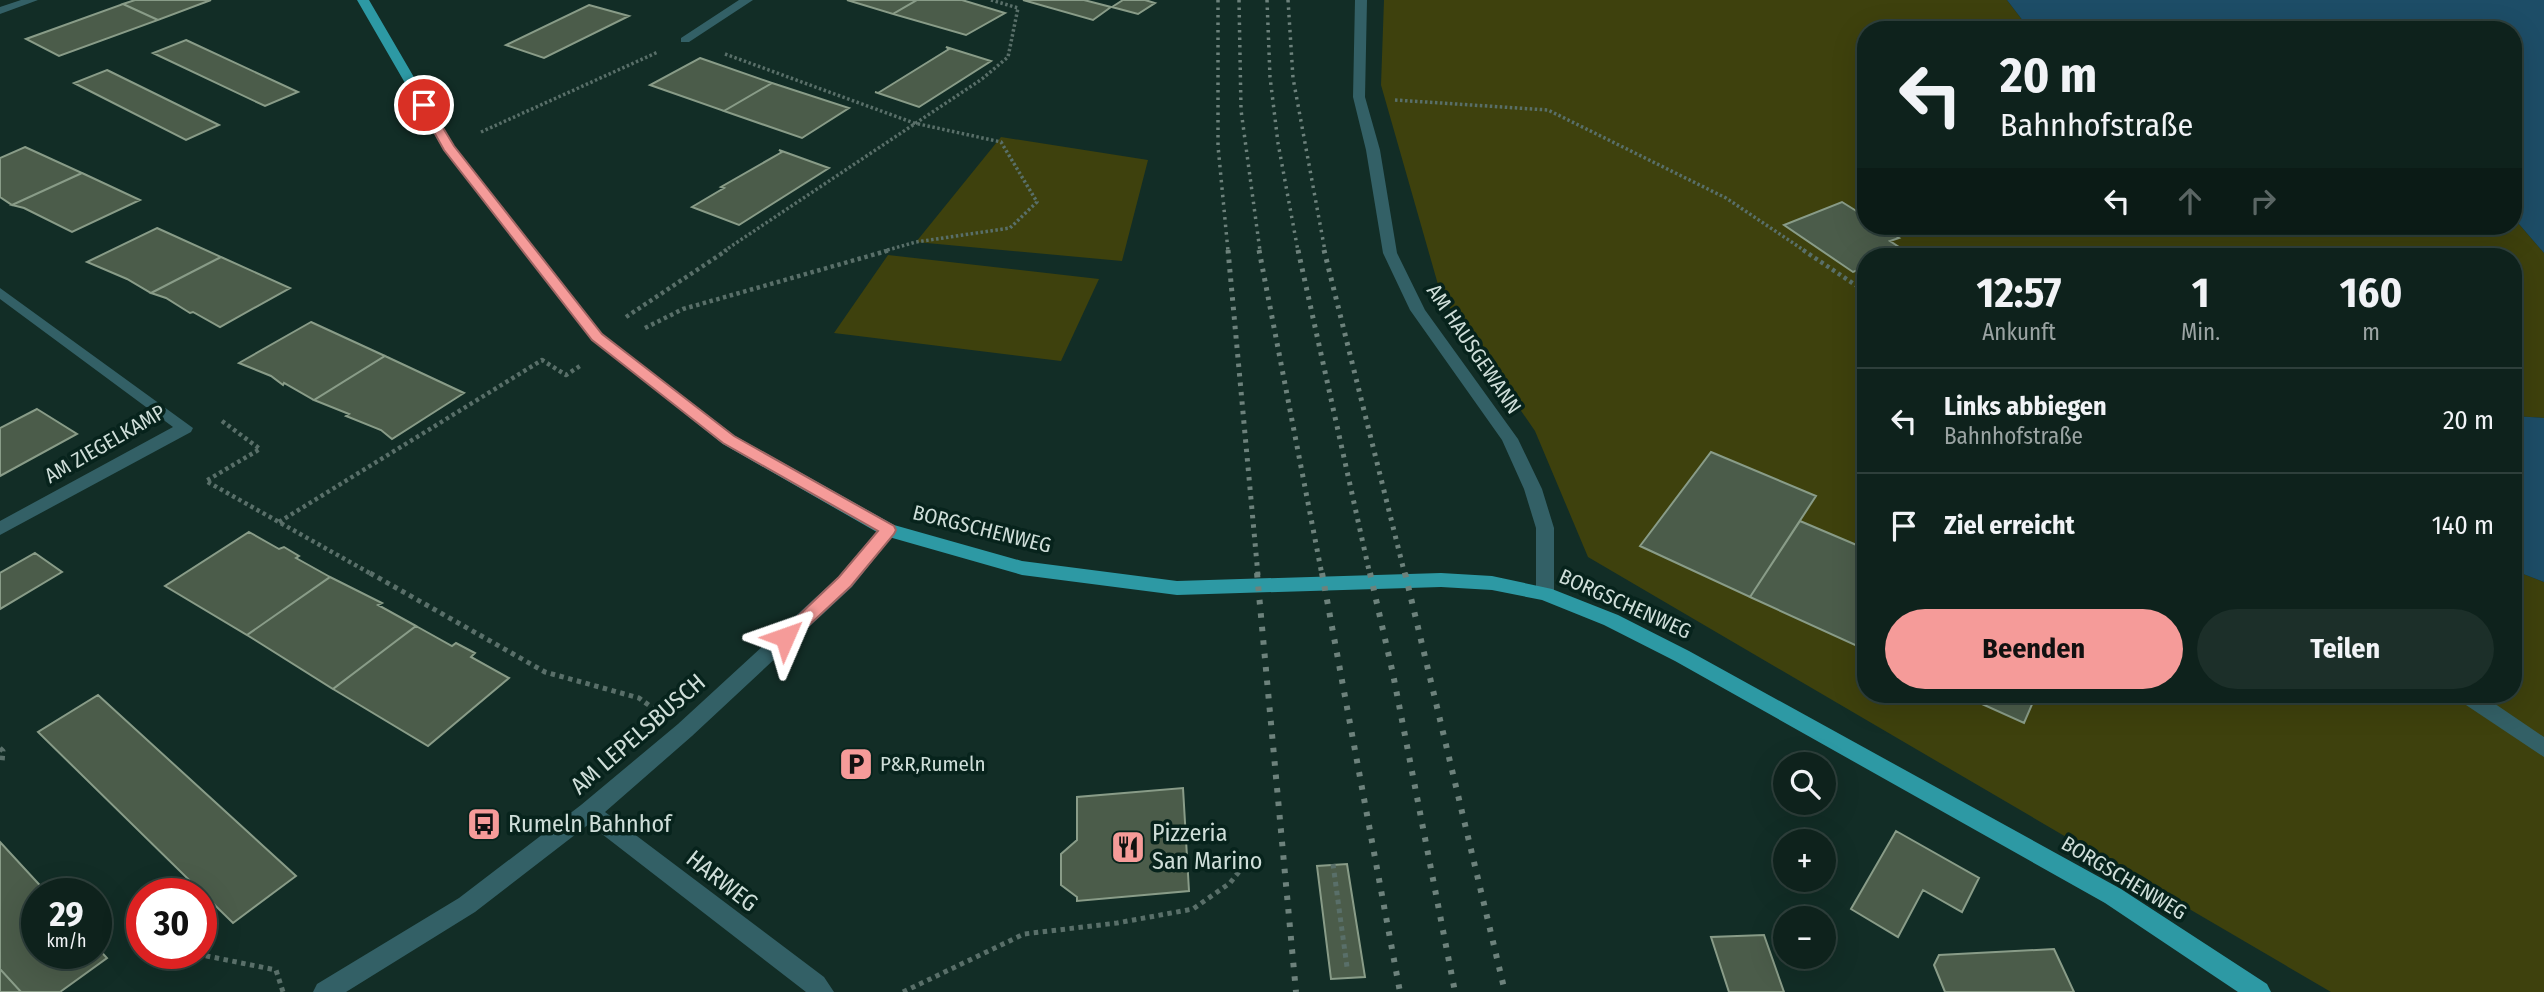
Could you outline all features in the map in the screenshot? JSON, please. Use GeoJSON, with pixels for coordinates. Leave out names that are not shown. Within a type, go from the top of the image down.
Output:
{"type":"FeatureCollection","features":[{"type":"Feature","properties":{"kind":"main road","name":"BORGSCHENWEG"},"geometry":{"type":"LineString","coordinates":[[363,0],[449,147],[597,337],[729,440],[888,530],[1022,568],[1177,587],[1441,580],[1492,583],[1545,594],[1611,620],[1682,656],[2113,896],[2259,992]]}},
{"type":"Feature","properties":{"kind":"street"},"geometry":{"type":"LineString","coordinates":[[0,11],[32,0]]}},
{"type":"Feature","properties":{"kind":"street"},"geometry":{"type":"LineString","coordinates":[[685,40],[747,0]]}},
{"type":"Feature","properties":{"kind":"street","name":"AM HAUSGEWANN"},"geometry":{"type":"LineString","coordinates":[[1361,0],[1359,97],[1373,150],[1390,253],[1418,310],[1510,439],[1533,489],[1545,528],[1545,594]]}},
{"type":"Feature","properties":{"kind":"street","name":"AM ZIEGELKAMP"},"geometry":{"type":"LineString","coordinates":[[0,292],[185,428],[0,530]]}},
{"type":"Feature","properties":{"kind":"street","name":"AM LEPELSBUSCH"},"geometry":{"type":"LineString","coordinates":[[325,992],[467,905],[589,811],[685,730],[845,582],[888,530]]}},
{"type":"Feature","properties":{"kind":"street"},"geometry":{"type":"LineString","coordinates":[[2479,703],[2544,748]]}},
{"type":"Feature","properties":{"kind":"street","name":"HARWEG"},"geometry":{"type":"LineString","coordinates":[[589,811],[822,992]]}},
{"type":"Feature","properties":{"kind":"path"},"geometry":{"type":"LineString","coordinates":[[597,337],[982,79],[1008,57],[1018,8],[991,0]]}},
{"type":"Feature","properties":{"kind":"path"},"geometry":{"type":"LineString","coordinates":[[279,522],[542,360],[566,374],[683,309],[916,242],[1010,228],[1037,202],[1001,142],[914,123],[685,40],[449,147]]}},
{"type":"Feature","properties":{"kind":"path"},"geometry":{"type":"LineString","coordinates":[[1359,97],[1548,110],[1726,198],[1857,286]]}},
{"type":"Feature","properties":{"kind":"path"},"geometry":{"type":"LineString","coordinates":[[185,428],[212,414],[260,449],[206,481],[545,672],[639,698],[685,730]]}},
{"type":"Feature","properties":{"kind":"path"},"geometry":{"type":"LineString","coordinates":[[0,748],[3,751],[2,763]]}},
{"type":"Feature","properties":{"kind":"path"},"geometry":{"type":"LineString","coordinates":[[903,992],[1024,933],[1117,923],[1194,909],[1230,883],[1249,859]]}},
{"type":"Feature","properties":{"kind":"path"},"geometry":{"type":"LineString","coordinates":[[1333,864],[1347,967]]}},
{"type":"Feature","properties":{"kind":"path"},"geometry":{"type":"LineString","coordinates":[[217,958],[276,970],[283,992]]}},
{"type":"Feature","properties":{"kind":"shaded area"},"geometry":{"type":"Polygon","coordinates":[[[1384,0],[2007,0],[2023,21],[1857,21],[1857,235],[2522,235],[2522,227],[2544,253],[2544,418],[2522,417],[2522,248],[1857,248],[1857,703],[2522,703],[2522,573],[2544,582],[2544,992],[2331,992],[1588,557],[1535,431],[1441,295],[1381,85],[1384,0]]]}},
{"type":"Feature","properties":{"kind":"shaded area"},"geometry":{"type":"Polygon","coordinates":[[[1001,137],[1148,160],[1122,261],[916,242],[1001,137]]]}},
{"type":"Feature","properties":{"kind":"shaded area"},"geometry":{"type":"Polygon","coordinates":[[[888,255],[1099,279],[1061,361],[834,333],[888,255]]]}},
{"type":"Feature","properties":{"kind":"water"},"geometry":{"type":"Polygon","coordinates":[[[2007,0],[2544,0],[2544,253],[2522,227],[2522,21],[2023,21],[2007,0]]]}},
{"type":"Feature","properties":{"kind":"water"},"geometry":{"type":"Polygon","coordinates":[[[2522,417],[2544,418],[2544,582],[2522,573],[2522,417]]]}},
{"type":"Feature","properties":{"kind":"building"},"geometry":{"type":"Polygon","coordinates":[[[135,0],[211,0],[158,20],[123,4],[135,0]]]}},
{"type":"Feature","properties":{"kind":"building"},"geometry":{"type":"Polygon","coordinates":[[[847,0],[917,0],[893,14],[847,0]]]}},
{"type":"Feature","properties":{"kind":"building"},"geometry":{"type":"Polygon","coordinates":[[[917,0],[962,0],[1005,13],[966,35],[893,14],[917,0]]]}},
{"type":"Feature","properties":{"kind":"building"},"geometry":{"type":"Polygon","coordinates":[[[1023,0],[1084,0],[1111,7],[1093,20],[1023,0]]]}},
{"type":"Feature","properties":{"kind":"building"},"geometry":{"type":"Polygon","coordinates":[[[1123,0],[1155,3],[1138,14],[1112,7],[1123,0]]]}},
{"type":"Feature","properties":{"kind":"building"},"geometry":{"type":"Polygon","coordinates":[[[123,4],[158,20],[59,56],[26,39],[123,4]]]}},
{"type":"Feature","properties":{"kind":"building"},"geometry":{"type":"Polygon","coordinates":[[[589,5],[629,16],[544,58],[506,45],[589,5]]]}},
{"type":"Feature","properties":{"kind":"building"},"geometry":{"type":"Polygon","coordinates":[[[186,40],[298,92],[265,106],[153,53],[186,40]]]}},
{"type":"Feature","properties":{"kind":"building"},"geometry":{"type":"Polygon","coordinates":[[[946,47],[991,61],[919,107],[875,92],[878,93],[949,49],[946,47]]]}},
{"type":"Feature","properties":{"kind":"building"},"geometry":{"type":"Polygon","coordinates":[[[700,58],[772,83],[724,111],[650,85],[700,58]]]}},
{"type":"Feature","properties":{"kind":"building"},"geometry":{"type":"Polygon","coordinates":[[[107,70],[219,125],[186,140],[74,83],[107,70]]]}},
{"type":"Feature","properties":{"kind":"building"},"geometry":{"type":"Polygon","coordinates":[[[772,83],[849,108],[802,138],[724,111],[772,83]]]}},
{"type":"Feature","properties":{"kind":"building"},"geometry":{"type":"Polygon","coordinates":[[[25,147],[82,173],[12,205],[0,197],[0,158],[25,147]]]}},
{"type":"Feature","properties":{"kind":"building"},"geometry":{"type":"Polygon","coordinates":[[[779,150],[829,168],[739,225],[692,207],[782,152],[779,150]]]}},
{"type":"Feature","properties":{"kind":"building"},"geometry":{"type":"Polygon","coordinates":[[[82,173],[140,200],[72,232],[24,208],[12,205],[82,173]]]}},
{"type":"Feature","properties":{"kind":"building"},"geometry":{"type":"Polygon","coordinates":[[[1842,202],[1857,211],[1857,235],[1894,235],[1899,238],[1890,241],[1900,248],[1857,248],[1857,270],[1853,272],[1784,225],[1842,202]]]}},
{"type":"Feature","properties":{"kind":"building"},"geometry":{"type":"Polygon","coordinates":[[[157,228],[221,257],[151,293],[127,279],[87,262],[157,228]]]}},
{"type":"Feature","properties":{"kind":"building"},"geometry":{"type":"Polygon","coordinates":[[[221,257],[290,288],[220,327],[166,298],[151,293],[221,257]]]}},
{"type":"Feature","properties":{"kind":"building"},"geometry":{"type":"Polygon","coordinates":[[[311,322],[385,356],[314,400],[271,376],[239,363],[311,322]]]}},
{"type":"Feature","properties":{"kind":"building"},"geometry":{"type":"Polygon","coordinates":[[[385,356],[464,393],[392,439],[381,430],[346,416],[349,414],[314,400],[385,356]]]}},
{"type":"Feature","properties":{"kind":"building"},"geometry":{"type":"Polygon","coordinates":[[[37,409],[77,434],[0,476],[0,428],[37,409]]]}},
{"type":"Feature","properties":{"kind":"building"},"geometry":{"type":"Polygon","coordinates":[[[1711,452],[1816,496],[1750,597],[1640,546],[1711,452]]]}},
{"type":"Feature","properties":{"kind":"building"},"geometry":{"type":"Polygon","coordinates":[[[1800,521],[1857,545],[1857,646],[1750,597],[1800,521]]]}},
{"type":"Feature","properties":{"kind":"building"},"geometry":{"type":"Polygon","coordinates":[[[249,532],[279,549],[284,547],[299,556],[296,558],[330,577],[247,635],[165,586],[249,532]]]}},
{"type":"Feature","properties":{"kind":"building"},"geometry":{"type":"Polygon","coordinates":[[[35,553],[62,572],[0,609],[0,573],[35,553]]]}},
{"type":"Feature","properties":{"kind":"building"},"geometry":{"type":"Polygon","coordinates":[[[330,577],[382,603],[378,605],[416,626],[333,689],[247,635],[330,577]]]}},
{"type":"Feature","properties":{"kind":"building"},"geometry":{"type":"Polygon","coordinates":[[[416,626],[452,646],[456,643],[475,653],[471,657],[509,678],[428,746],[333,689],[416,626]]]}},
{"type":"Feature","properties":{"kind":"building"},"geometry":{"type":"Polygon","coordinates":[[[98,695],[296,876],[233,923],[217,907],[217,878],[187,878],[38,732],[98,695]]]}},
{"type":"Feature","properties":{"kind":"building"},"geometry":{"type":"Polygon","coordinates":[[[1980,703],[2033,703],[2024,723],[1980,703]]]}},
{"type":"Feature","properties":{"kind":"building","name":"Pizzeria San Marino"},"geometry":{"type":"Polygon","coordinates":[[[1183,788],[1189,891],[1077,901],[1077,897],[1061,885],[1061,854],[1077,840],[1077,797],[1183,788]]]}},
{"type":"Feature","properties":{"kind":"building"},"geometry":{"type":"Polygon","coordinates":[[[1896,831],[1979,878],[1962,912],[1923,890],[1898,937],[1851,909],[1896,831]]]}},
{"type":"Feature","properties":{"kind":"building"},"geometry":{"type":"Polygon","coordinates":[[[0,842],[33,878],[21,878],[21,969],[92,969],[60,992],[21,992],[0,969],[0,842]]]}},
{"type":"Feature","properties":{"kind":"building"},"geometry":{"type":"Polygon","coordinates":[[[1347,864],[1365,977],[1331,979],[1317,866],[1347,864]]]}},
{"type":"Feature","properties":{"kind":"building"},"geometry":{"type":"Polygon","coordinates":[[[1764,935],[1773,961],[1773,969],[1776,969],[1784,992],[1729,992],[1711,937],[1764,935]]]}},
{"type":"Feature","properties":{"kind":"building"},"geometry":{"type":"Polygon","coordinates":[[[2054,949],[2074,992],[1945,992],[1934,965],[1939,955],[2054,949]]]}},
{"type":"Feature","properties":{"kind":"building"},"geometry":{"type":"Polygon","coordinates":[[[0,969],[21,992],[0,992],[0,969]]]}},
{"type":"Feature","properties":{"kind":"railway"},"geometry":{"type":"LineString","coordinates":[[1218,0],[1218,146],[1228,251]]}},
{"type":"Feature","properties":{"kind":"railway"},"geometry":{"type":"LineString","coordinates":[[1239,0],[1241,110],[1260,251]]}},
{"type":"Feature","properties":{"kind":"railway"},"geometry":{"type":"LineString","coordinates":[[1267,0],[1270,77],[1278,143],[1298,251]]}},
{"type":"Feature","properties":{"kind":"railway"},"geometry":{"type":"LineString","coordinates":[[1288,0],[1293,78],[1325,251]]}},
{"type":"Feature","properties":{"kind":"railway"},"geometry":{"type":"LineString","coordinates":[[1228,250],[1258,575]]}},
{"type":"Feature","properties":{"kind":"railway"},"geometry":{"type":"LineString","coordinates":[[1259,250],[1322,575]]}},
{"type":"Feature","properties":{"kind":"railway"},"geometry":{"type":"LineString","coordinates":[[1298,250],[1370,575]]}},
{"type":"Feature","properties":{"kind":"railway"},"geometry":{"type":"LineString","coordinates":[[1324,250],[1405,575]]}},
{"type":"Feature","properties":{"kind":"railway"},"geometry":{"type":"LineString","coordinates":[[1257,573],[1296,992]]}},
{"type":"Feature","properties":{"kind":"railway"},"geometry":{"type":"LineString","coordinates":[[1322,573],[1400,992]]}},
{"type":"Feature","properties":{"kind":"railway"},"geometry":{"type":"LineString","coordinates":[[1370,573],[1393,674],[1455,992]]}},
{"type":"Feature","properties":{"kind":"railway"},"geometry":{"type":"LineString","coordinates":[[1405,573],[1505,992]]}},
{"type":"Feature","properties":{"kind":"place","name":"P&R,Rumeln"},"geometry":{"type":"Point","coordinates":[856,764]}},
{"type":"Feature","properties":{"kind":"place","name":"Rumeln Bahnhof"},"geometry":{"type":"Point","coordinates":[484,824]}},
{"type":"Feature","properties":{"kind":"place","name":"Pizzeria San Marino"},"geometry":{"type":"Point","coordinates":[1128,847]}},
{"type":"Feature","properties":{"kind":"route"},"geometry":{"type":"LineString","coordinates":[[424,105],[449,147],[597,337],[729,440],[888,530],[845,582],[785,637]]}}]}
